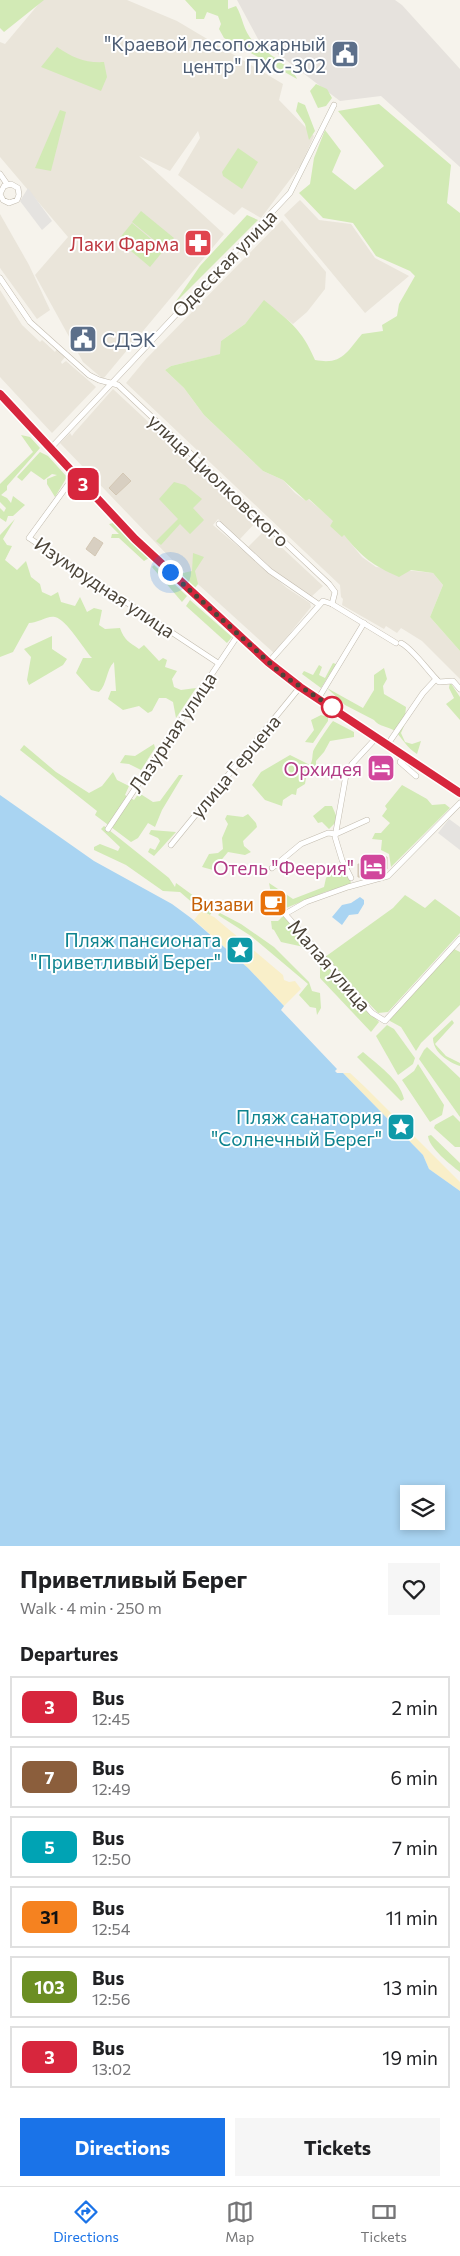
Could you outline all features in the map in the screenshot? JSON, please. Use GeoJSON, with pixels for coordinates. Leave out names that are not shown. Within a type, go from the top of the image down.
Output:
{"type":"FeatureCollection","features":[{"type":"Feature","properties":{"kind":"main road"},"geometry":{"type":"LineString","coordinates":[[0,394],[135,539],[268,662],[300,687],[404,754],[460,794]]}},
{"type":"Feature","properties":{"kind":"street","name":"Одесская улица"},"geometry":{"type":"LineString","coordinates":[[50,449],[110,382],[290,193],[334,105]]}},
{"type":"Feature","properties":{"kind":"street"},"geometry":{"type":"LineString","coordinates":[[0,174],[7,184]]}},
{"type":"Feature","properties":{"kind":"street"},"geometry":{"type":"LineString","coordinates":[[7,184],[14,185],[20,195],[12,203],[5,202],[0,194],[2,188],[7,184]]}},
{"type":"Feature","properties":{"kind":"street","name":"улица Циолковского"},"geometry":{"type":"LineString","coordinates":[[0,278],[30,322],[89,375],[118,385],[329,584],[334,590],[332,604]]}},
{"type":"Feature","properties":{"kind":"street","name":"Изумрудная улица"},"geometry":{"type":"LineString","coordinates":[[75,475],[29,538],[218,663]]}},
{"type":"Feature","properties":{"kind":"street"},"geometry":{"type":"LineString","coordinates":[[219,524],[270,571],[318,604]]}},
{"type":"Feature","properties":{"kind":"street"},"geometry":{"type":"LineString","coordinates":[[268,662],[318,604],[323,601],[332,604],[399,643],[410,647],[416,658],[438,682],[453,681],[460,689]]}},
{"type":"Feature","properties":{"kind":"street"},"geometry":{"type":"LineString","coordinates":[[318,699],[364,622]]}},
{"type":"Feature","properties":{"kind":"street","name":"Лазурная улица"},"geometry":{"type":"LineString","coordinates":[[108,829],[238,635]]}},
{"type":"Feature","properties":{"kind":"street"},"geometry":{"type":"LineString","coordinates":[[388,744],[423,693],[436,679]]}},
{"type":"Feature","properties":{"kind":"street","name":"улица Герцена"},"geometry":{"type":"LineString","coordinates":[[171,845],[300,687]]}},
{"type":"Feature","properties":{"kind":"street"},"geometry":{"type":"LineString","coordinates":[[351,878],[342,860],[336,842],[336,834],[349,769],[377,737]]}},
{"type":"Feature","properties":{"kind":"street"},"geometry":{"type":"LineString","coordinates":[[404,754],[400,762],[416,776]]}},
{"type":"Feature","properties":{"kind":"street","name":"Малая улица"},"geometry":{"type":"LineString","coordinates":[[460,803],[388,876],[348,887],[306,902],[285,914],[372,1013],[385,1021],[460,939]]}},
{"type":"Feature","properties":{"kind":"street"},"geometry":{"type":"LineString","coordinates":[[272,868],[300,844],[328,832],[336,834],[367,820]]}},
{"type":"Feature","properties":{"kind":"shaded area"},"geometry":{"type":"Polygon","coordinates":[[[42,0],[127,0],[177,21],[283,84],[279,100],[314,136],[301,165],[261,218],[242,207],[234,215],[178,175],[200,138],[198,131],[170,171],[139,156],[224,234],[103,379],[83,362],[35,275],[68,237],[0,157],[0,42],[5,44],[42,0]]]}},
{"type":"Feature","properties":{"kind":"shaded area"},"geometry":{"type":"Polygon","coordinates":[[[237,0],[395,0],[402,5],[460,69],[460,167],[381,96],[340,101],[258,39],[237,0]]]}},
{"type":"Feature","properties":{"kind":"shaded area"},"geometry":{"type":"Polygon","coordinates":[[[28,188],[52,221],[42,230],[20,201],[28,188]]]}},
{"type":"Feature","properties":{"kind":"shaded area"},"geometry":{"type":"Polygon","coordinates":[[[300,200],[319,220],[351,224],[375,258],[409,276],[365,313],[284,215],[300,200]]]}},
{"type":"Feature","properties":{"kind":"shaded area"},"geometry":{"type":"Polygon","coordinates":[[[0,214],[29,265],[50,310],[37,319],[0,268],[0,214]]]}},
{"type":"Feature","properties":{"kind":"shaded area"},"geometry":{"type":"Polygon","coordinates":[[[282,220],[326,272],[325,289],[307,312],[293,324],[264,301],[245,324],[221,341],[221,354],[171,366],[165,370],[184,388],[204,415],[263,471],[283,480],[295,493],[306,501],[308,499],[334,521],[330,526],[344,535],[362,557],[376,567],[433,573],[443,585],[430,617],[460,651],[460,679],[422,641],[401,628],[397,633],[386,626],[384,629],[342,605],[343,599],[341,597],[340,585],[126,383],[146,359],[282,220]]]}},
{"type":"Feature","properties":{"kind":"shaded area"},"geometry":{"type":"Polygon","coordinates":[[[0,290],[22,325],[40,342],[42,340],[55,352],[57,349],[65,357],[61,362],[62,364],[66,361],[96,387],[52,433],[0,377],[0,290]]]}},
{"type":"Feature","properties":{"kind":"shaded area"},"geometry":{"type":"Polygon","coordinates":[[[113,389],[256,522],[240,539],[218,519],[213,525],[287,588],[310,603],[311,607],[274,653],[178,566],[60,443],[70,433],[72,436],[113,389]]]}},
{"type":"Feature","properties":{"kind":"shaded area"},"geometry":{"type":"Polygon","coordinates":[[[264,531],[323,586],[311,597],[288,583],[248,547],[264,531]]]}},
{"type":"Feature","properties":{"kind":"shaded area"},"geometry":{"type":"Polygon","coordinates":[[[449,819],[460,827],[460,850],[438,833],[449,819]]]}},
{"type":"Feature","properties":{"kind":"green space"},"geometry":{"type":"Polygon","coordinates":[[[0,0],[44,0],[4,32],[0,28],[0,0]]]}},
{"type":"Feature","properties":{"kind":"green space"},"geometry":{"type":"Polygon","coordinates":[[[185,0],[228,0],[228,9],[236,6],[247,33],[253,41],[290,70],[297,79],[224,38],[219,29],[221,24],[218,16],[207,12],[204,19],[196,19],[196,12],[185,0]]]}},
{"type":"Feature","properties":{"kind":"green space"},"geometry":{"type":"Polygon","coordinates":[[[57,47],[79,59],[91,62],[104,62],[107,77],[101,91],[41,67],[57,47]]]}},
{"type":"Feature","properties":{"kind":"green space"},"geometry":{"type":"Polygon","coordinates":[[[316,84],[327,89],[332,98],[326,106],[318,108],[310,91],[316,84]]]}},
{"type":"Feature","properties":{"kind":"green space"},"geometry":{"type":"Polygon","coordinates":[[[298,102],[305,105],[315,131],[309,140],[305,124],[296,111],[298,102]]]}},
{"type":"Feature","properties":{"kind":"green space"},"geometry":{"type":"Polygon","coordinates":[[[379,104],[451,165],[447,203],[460,213],[460,651],[430,617],[443,585],[433,573],[411,570],[399,577],[368,560],[344,535],[342,537],[330,526],[333,521],[309,499],[306,501],[283,480],[263,471],[204,415],[184,388],[165,370],[171,366],[220,354],[221,341],[245,324],[264,300],[300,333],[315,360],[331,361],[338,359],[347,352],[362,334],[383,331],[382,325],[397,316],[399,304],[415,276],[410,271],[376,256],[353,223],[323,218],[299,193],[310,184],[314,158],[325,130],[341,151],[332,172],[355,190],[384,166],[338,111],[379,104]]]}},
{"type":"Feature","properties":{"kind":"green space"},"geometry":{"type":"Polygon","coordinates":[[[60,110],[66,112],[51,171],[35,168],[60,110]]]}},
{"type":"Feature","properties":{"kind":"green space"},"geometry":{"type":"Polygon","coordinates":[[[238,148],[258,162],[242,189],[223,176],[222,172],[238,148]]]}},
{"type":"Feature","properties":{"kind":"green space"},"geometry":{"type":"Polygon","coordinates":[[[141,211],[174,238],[165,249],[132,222],[141,211]]]}},
{"type":"Feature","properties":{"kind":"green space"},"geometry":{"type":"Polygon","coordinates":[[[247,215],[258,220],[174,304],[200,266],[247,215]]]}},
{"type":"Feature","properties":{"kind":"green space"},"geometry":{"type":"Polygon","coordinates":[[[132,223],[164,250],[150,267],[118,240],[132,223]]]}},
{"type":"Feature","properties":{"kind":"green space"},"geometry":{"type":"Polygon","coordinates":[[[21,435],[30,437],[40,448],[1,495],[11,503],[13,496],[25,505],[13,516],[8,516],[6,522],[0,518],[0,508],[4,512],[6,508],[0,502],[0,484],[33,452],[21,435]]]}},
{"type":"Feature","properties":{"kind":"green space"},"geometry":{"type":"Polygon","coordinates":[[[40,452],[48,456],[67,477],[55,497],[47,484],[47,479],[57,475],[52,474],[44,480],[31,471],[22,481],[17,477],[40,452]]]}},
{"type":"Feature","properties":{"kind":"green space"},"geometry":{"type":"Polygon","coordinates":[[[174,482],[185,485],[202,499],[193,508],[204,520],[190,534],[180,524],[161,545],[156,541],[178,519],[159,499],[174,482]]]}},
{"type":"Feature","properties":{"kind":"green space"},"geometry":{"type":"Polygon","coordinates":[[[15,519],[3,539],[7,545],[12,546],[5,560],[17,570],[26,561],[31,577],[40,584],[42,592],[51,596],[58,592],[61,602],[75,606],[80,597],[87,612],[94,608],[102,610],[99,625],[105,629],[120,628],[125,638],[139,649],[144,645],[159,661],[163,658],[167,660],[165,667],[177,671],[172,679],[174,687],[181,690],[196,688],[176,718],[173,702],[166,698],[159,698],[152,711],[148,713],[139,706],[123,710],[108,699],[111,691],[116,691],[114,662],[109,669],[102,689],[99,692],[91,690],[76,673],[83,658],[92,658],[65,623],[55,617],[29,623],[13,652],[0,657],[0,535],[15,519]]]}},
{"type":"Feature","properties":{"kind":"green space"},"geometry":{"type":"Polygon","coordinates":[[[113,523],[149,558],[144,561],[119,538],[111,538],[112,534],[119,534],[109,524],[113,523]]]}},
{"type":"Feature","properties":{"kind":"green space"},"geometry":{"type":"Polygon","coordinates":[[[193,553],[204,557],[195,571],[198,584],[195,588],[178,574],[192,571],[193,553]]]}},
{"type":"Feature","properties":{"kind":"green space"},"geometry":{"type":"Polygon","coordinates":[[[154,565],[187,596],[182,602],[152,567],[154,565]]]}},
{"type":"Feature","properties":{"kind":"green space"},"geometry":{"type":"Polygon","coordinates":[[[190,600],[232,637],[227,643],[186,606],[190,600]]]}},
{"type":"Feature","properties":{"kind":"green space"},"geometry":{"type":"Polygon","coordinates":[[[52,636],[52,649],[67,659],[63,665],[29,685],[27,680],[31,657],[24,649],[52,636]]]}},
{"type":"Feature","properties":{"kind":"green space"},"geometry":{"type":"Polygon","coordinates":[[[333,663],[336,664],[321,688],[302,674],[304,671],[313,675],[319,665],[322,667],[319,675],[325,678],[333,663]]]}},
{"type":"Feature","properties":{"kind":"green space"},"geometry":{"type":"Polygon","coordinates":[[[384,668],[387,679],[383,686],[384,694],[406,707],[404,726],[401,733],[405,742],[412,744],[421,741],[417,754],[408,746],[395,731],[378,724],[345,705],[327,688],[363,708],[374,690],[374,675],[384,668]]]}},
{"type":"Feature","properties":{"kind":"green space"},"geometry":{"type":"Polygon","coordinates":[[[450,682],[460,697],[460,720],[446,704],[454,698],[449,688],[450,682]]]}},
{"type":"Feature","properties":{"kind":"green space"},"geometry":{"type":"Polygon","coordinates":[[[321,715],[328,717],[328,721],[313,743],[305,742],[314,730],[311,720],[321,715]]]}},
{"type":"Feature","properties":{"kind":"green space"},"geometry":{"type":"Polygon","coordinates":[[[333,721],[354,732],[354,737],[330,741],[316,761],[316,767],[306,778],[305,784],[297,789],[296,795],[292,794],[283,800],[282,806],[265,800],[252,785],[261,772],[290,755],[310,765],[314,750],[333,721]]]}},
{"type":"Feature","properties":{"kind":"green space"},"geometry":{"type":"Polygon","coordinates":[[[154,744],[155,748],[141,770],[129,764],[120,763],[125,755],[135,756],[154,744]]]}},
{"type":"Feature","properties":{"kind":"green space"},"geometry":{"type":"Polygon","coordinates":[[[24,745],[56,772],[89,793],[102,786],[113,772],[117,780],[129,786],[125,795],[134,800],[139,793],[153,802],[160,801],[179,775],[183,775],[162,810],[155,827],[148,823],[138,838],[131,842],[95,815],[97,811],[20,750],[24,745]]]}},
{"type":"Feature","properties":{"kind":"green space"},"geometry":{"type":"Polygon","coordinates":[[[402,785],[427,799],[432,805],[445,804],[450,808],[391,867],[389,854],[381,850],[382,840],[372,839],[375,833],[381,833],[390,823],[382,816],[387,809],[385,806],[402,785]]]}},
{"type":"Feature","properties":{"kind":"green space"},"geometry":{"type":"Polygon","coordinates":[[[325,806],[332,806],[338,820],[329,829],[322,822],[318,823],[313,816],[325,806]]]}},
{"type":"Feature","properties":{"kind":"green space"},"geometry":{"type":"Polygon","coordinates":[[[248,814],[257,827],[243,841],[244,846],[251,852],[245,855],[228,852],[213,870],[202,867],[209,854],[218,853],[223,849],[222,838],[228,824],[225,819],[227,815],[243,817],[248,814]]]}},
{"type":"Feature","properties":{"kind":"green space"},"geometry":{"type":"Polygon","coordinates":[[[104,826],[169,878],[175,887],[176,883],[213,910],[210,915],[202,911],[180,892],[163,891],[126,865],[94,850],[94,847],[100,844],[118,851],[120,847],[101,829],[104,826]]]}},
{"type":"Feature","properties":{"kind":"green space"},"geometry":{"type":"Polygon","coordinates":[[[151,830],[176,832],[154,856],[148,852],[150,848],[155,850],[160,841],[149,834],[151,830]]]}},
{"type":"Feature","properties":{"kind":"green space"},"geometry":{"type":"Polygon","coordinates":[[[337,864],[342,865],[350,878],[351,884],[325,892],[286,908],[271,893],[269,883],[293,899],[324,887],[326,878],[337,864]]]}},
{"type":"Feature","properties":{"kind":"green space"},"geometry":{"type":"Polygon","coordinates":[[[405,895],[425,908],[435,899],[460,917],[460,933],[388,1012],[378,1013],[325,957],[393,908],[405,895]]]}},
{"type":"Feature","properties":{"kind":"green space"},"geometry":{"type":"Polygon","coordinates":[[[220,913],[241,924],[274,947],[309,982],[312,991],[320,993],[321,1008],[317,1015],[316,1008],[310,1007],[299,995],[308,984],[251,936],[218,915],[220,913]]]}},
{"type":"Feature","properties":{"kind":"green space"},"geometry":{"type":"Polygon","coordinates":[[[284,915],[309,945],[304,947],[281,942],[272,929],[271,921],[278,921],[284,915]]]}},
{"type":"Feature","properties":{"kind":"green space"},"geometry":{"type":"Polygon","coordinates":[[[454,949],[460,952],[460,1005],[421,1043],[416,1051],[401,1027],[390,1021],[390,1017],[454,949]]]}},
{"type":"Feature","properties":{"kind":"green space"},"geometry":{"type":"Polygon","coordinates":[[[320,957],[379,1022],[371,1032],[320,978],[320,957]]]}},
{"type":"Feature","properties":{"kind":"green space"},"geometry":{"type":"Polygon","coordinates":[[[452,1020],[454,1023],[435,1044],[446,1056],[460,1063],[460,1066],[438,1052],[434,1043],[433,1038],[452,1020]]]}},
{"type":"Feature","properties":{"kind":"green space"},"geometry":{"type":"Polygon","coordinates":[[[387,1025],[394,1029],[415,1058],[413,1064],[398,1075],[376,1036],[387,1025]]]}},
{"type":"Feature","properties":{"kind":"green space"},"geometry":{"type":"Polygon","coordinates":[[[427,1047],[460,1078],[460,1117],[419,1059],[427,1047]]]}},
{"type":"Feature","properties":{"kind":"green space"},"geometry":{"type":"Polygon","coordinates":[[[363,1052],[393,1079],[402,1092],[404,1099],[401,1101],[357,1057],[363,1052]]]}},
{"type":"Feature","properties":{"kind":"green space"},"geometry":{"type":"Polygon","coordinates":[[[418,1064],[444,1105],[442,1115],[430,1122],[402,1080],[414,1071],[418,1064]]]}},
{"type":"Feature","properties":{"kind":"green space"},"geometry":{"type":"Polygon","coordinates":[[[453,1115],[460,1122],[460,1147],[455,1147],[434,1128],[435,1125],[453,1115]]]}},
{"type":"Feature","properties":{"kind":"green space"},"geometry":{"type":"Polygon","coordinates":[[[431,1135],[460,1163],[460,1172],[432,1146],[428,1136],[431,1135]]]}},
{"type":"Feature","properties":{"kind":"sand","name":"Пляж пансионата \"Приветливый Берег\""},"geometry":{"type":"Polygon","coordinates":[[[201,911],[214,917],[283,975],[284,980],[289,982],[295,981],[301,989],[284,1006],[248,968],[194,920],[201,911]]]}},
{"type":"Feature","properties":{"kind":"sand","name":"Пляж санатория \"Солнечный Берег\""},"geometry":{"type":"Polygon","coordinates":[[[343,1073],[350,1073],[460,1182],[460,1191],[429,1169],[423,1155],[343,1073]]]}},
{"type":"Feature","properties":{"kind":"water"},"geometry":{"type":"Polygon","coordinates":[[[0,795],[94,861],[172,904],[191,918],[248,968],[284,1006],[281,1010],[337,1069],[335,1071],[343,1073],[423,1155],[429,1169],[460,1191],[460,1546],[0,1546],[0,795]]]}},
{"type":"Feature","properties":{"kind":"water"},"geometry":{"type":"Polygon","coordinates":[[[360,897],[364,900],[364,904],[358,914],[349,915],[342,925],[332,917],[342,905],[351,903],[360,897]]]}},
{"type":"Feature","properties":{"kind":"building","name":"\"Краевой лесопожарный центр\" ПХС-302"},"geometry":{"type":"Polygon","coordinates":[[[338,44],[357,55],[352,65],[332,54],[338,44]]]}},
{"type":"Feature","properties":{"kind":"building"},"geometry":{"type":"Polygon","coordinates":[[[123,473],[131,481],[116,495],[109,488],[123,473]]]}},
{"type":"Feature","properties":{"kind":"building"},"geometry":{"type":"Polygon","coordinates":[[[94,537],[103,543],[95,556],[86,549],[94,537]]]}},
{"type":"Feature","properties":{"kind":"building","name":"Отель \"Феерия\""},"geometry":{"type":"Polygon","coordinates":[[[379,857],[387,857],[387,869],[372,871],[372,874],[365,874],[365,877],[358,877],[358,864],[366,865],[366,862],[373,862],[373,859],[379,859],[379,857]]]}},
{"type":"Feature","properties":{"kind":"building","name":"Визави"},"geometry":{"type":"Polygon","coordinates":[[[272,895],[280,903],[273,911],[265,903],[272,895]]]}},
{"type":"Feature","properties":{"kind":"bus line","name":"3"},"geometry":{"type":"LineString","coordinates":[[0,394],[135,539],[284,676],[460,793]]}},
{"type":"Feature","properties":{"kind":"place","name":"\"Краевой лесопожарный центр\" ПХС-302"},"geometry":{"type":"Point","coordinates":[345,54]}},
{"type":"Feature","properties":{"kind":"place","name":"Лаки Фарма"},"geometry":{"type":"Point","coordinates":[198,243]}},
{"type":"Feature","properties":{"kind":"place","name":"СДЭК"},"geometry":{"type":"Point","coordinates":[83,339]}},
{"type":"Feature","properties":{"kind":"place","name":"Орхидея"},"geometry":{"type":"Point","coordinates":[381,768]}},
{"type":"Feature","properties":{"kind":"place","name":"Отель \"Феерия\""},"geometry":{"type":"Point","coordinates":[373,867]}},
{"type":"Feature","properties":{"kind":"place","name":"Визави"},"geometry":{"type":"Point","coordinates":[273,903]}},
{"type":"Feature","properties":{"kind":"place","name":"Пляж пансионата \"Приветливый Берег\""},"geometry":{"type":"Point","coordinates":[240,950]}},
{"type":"Feature","properties":{"kind":"place","name":"Пляж санатория \"Солнечный Берег\""},"geometry":{"type":"Point","coordinates":[401,1127]}},
{"type":"Feature","properties":{"kind":"route"},"geometry":{"type":"LineString","coordinates":[[170,572],[284,676],[332,707]]}}]}
